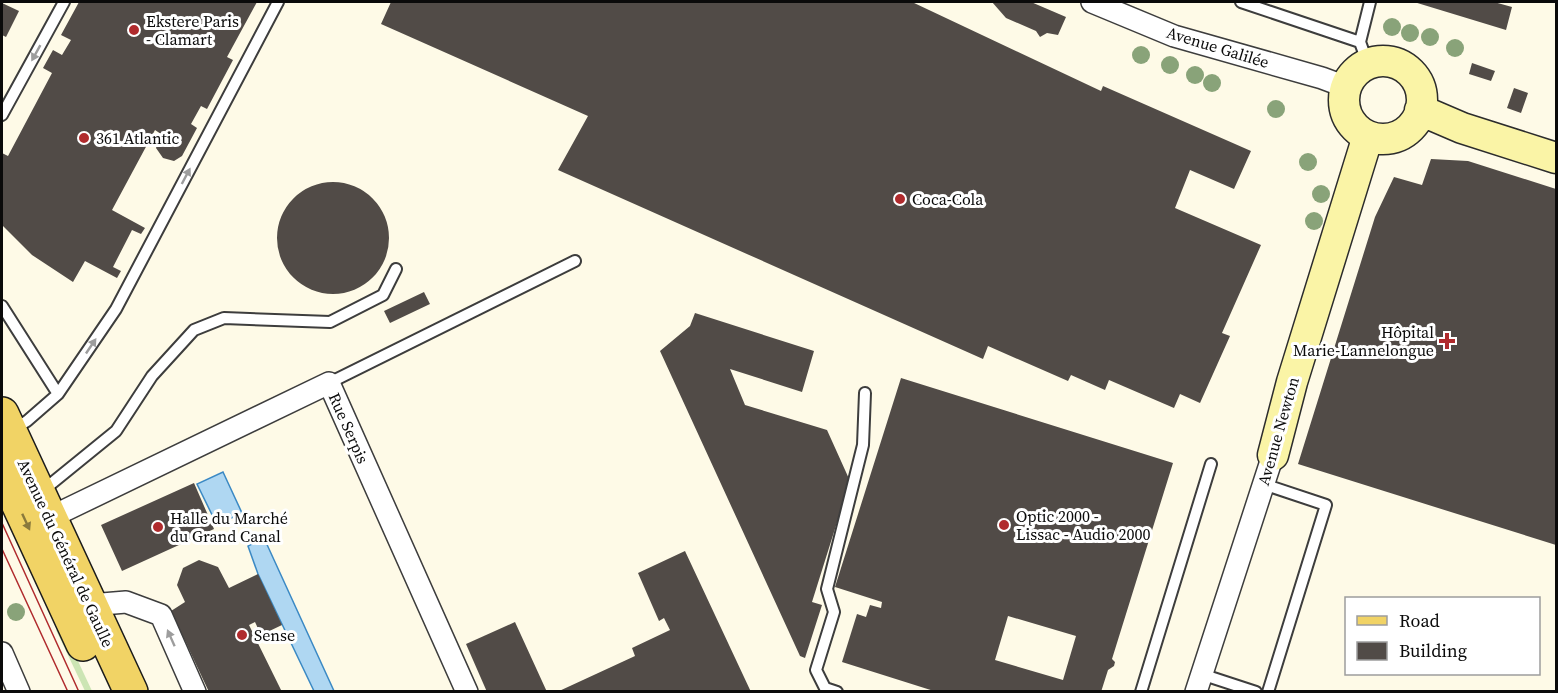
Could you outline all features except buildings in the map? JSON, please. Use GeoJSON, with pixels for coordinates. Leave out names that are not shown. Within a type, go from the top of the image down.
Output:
{"type":"FeatureCollection","features":[{"type":"Feature","properties":{"kind":"main road"},"geometry":{"type":"LineString","coordinates":[[1364,53],[1380,61],[1393,62],[1404,67],[1413,75],[1419,86],[1422,98],[1415,122],[1406,131],[1394,137],[1381,139],[1368,136],[1350,121],[1345,110],[1346,87],[1359,69],[1364,53]]}},
{"type":"Feature","properties":{"kind":"main road"},"geometry":{"type":"LineString","coordinates":[[1420,110],[1462,128],[1557,158]]}},
{"type":"Feature","properties":{"kind":"main road","name":"Avenue Newton"},"geometry":{"type":"LineString","coordinates":[[1273,455],[1292,381],[1368,136]]}},
{"type":"Feature","properties":{"kind":"main road","name":"Avenue du Général de Gaulle"},"geometry":{"type":"LineString","coordinates":[[6,423],[130,692]]}},
{"type":"Feature","properties":{"kind":"main road","name":"Avenue du Général de Gaulle"},"geometry":{"type":"LineString","coordinates":[[2,469],[105,692]]}},
{"type":"Feature","properties":{"kind":"street","name":"Avenue Galilée"},"geometry":{"type":"LineString","coordinates":[[1092,2],[1174,36],[1322,78],[1346,87]]}},
{"type":"Feature","properties":{"kind":"street","name":"Rue Serpis"},"geometry":{"type":"LineString","coordinates":[[44,506],[329,383],[467,692]]}},
{"type":"Feature","properties":{"kind":"street","name":"Avenue Newton"},"geometry":{"type":"LineString","coordinates":[[1199,683],[1273,455]]}},
{"type":"Feature","properties":{"kind":"street"},"geometry":{"type":"LineString","coordinates":[[90,606],[126,602],[161,615],[195,692]]}},
{"type":"Feature","properties":{"kind":"street"},"geometry":{"type":"LineString","coordinates":[[2,653],[19,692]]}},
{"type":"Feature","properties":{"kind":"lane"},"geometry":{"type":"LineString","coordinates":[[2,115],[64,2]]}},
{"type":"Feature","properties":{"kind":"lane"},"geometry":{"type":"LineString","coordinates":[[6,423],[27,421],[58,394],[116,309],[278,2]]}},
{"type":"Feature","properties":{"kind":"lane"},"geometry":{"type":"LineString","coordinates":[[1241,2],[1364,53],[1370,2]]}},
{"type":"Feature","properties":{"kind":"lane"},"geometry":{"type":"LineString","coordinates":[[329,383],[574,261]]}},
{"type":"Feature","properties":{"kind":"lane"},"geometry":{"type":"LineString","coordinates":[[44,506],[116,431],[152,376],[194,330],[224,318],[330,322],[383,295],[396,269]]}},
{"type":"Feature","properties":{"kind":"lane"},"geometry":{"type":"LineString","coordinates":[[2,306],[58,394]]}},
{"type":"Feature","properties":{"kind":"lane"},"geometry":{"type":"LineString","coordinates":[[837,692],[825,688],[816,670],[834,612],[827,589],[863,445],[865,393]]}},
{"type":"Feature","properties":{"kind":"lane"},"geometry":{"type":"LineString","coordinates":[[1142,692],[1211,464]]}},
{"type":"Feature","properties":{"kind":"lane"},"geometry":{"type":"LineString","coordinates":[[1263,484],[1326,505],[1268,692]]}},
{"type":"Feature","properties":{"kind":"lane"},"geometry":{"type":"LineString","coordinates":[[1199,683],[1256,692]]}},
{"type":"Feature","properties":{"kind":"green space"},"geometry":{"type":"Polygon","coordinates":[[[62,627],[92,691],[85,691],[56,630],[62,627]]]}},
{"type":"Feature","properties":{"kind":"water"},"geometry":{"type":"Polygon","coordinates":[[[223,472],[242,513],[217,525],[197,484],[223,472]]]}},
{"type":"Feature","properties":{"kind":"water"},"geometry":{"type":"Polygon","coordinates":[[[264,538],[334,691],[314,691],[258,574],[248,546],[264,538]]]}},
{"type":"Feature","properties":{"kind":"tram line"},"geometry":{"type":"LineString","coordinates":[[2,523],[79,692]]}},
{"type":"Feature","properties":{"kind":"tram line"},"geometry":{"type":"LineString","coordinates":[[2,549],[68,692]]}},
{"type":"Feature","properties":{"kind":"place","name":"Ekstere Paris - Clamart"},"geometry":{"type":"Point","coordinates":[134,30]}},
{"type":"Feature","properties":{"kind":"place","name":"361 Atlantic"},"geometry":{"type":"Point","coordinates":[84,138]}},
{"type":"Feature","properties":{"kind":"place","name":"Coca-Cola"},"geometry":{"type":"Point","coordinates":[900,199]}},
{"type":"Feature","properties":{"kind":"place","name":"Hôpital Marie-Lannelongue"},"geometry":{"type":"Point","coordinates":[1447,341]}},
{"type":"Feature","properties":{"kind":"place","name":"Optic 2000 - Lissac - Audio 2000"},"geometry":{"type":"Point","coordinates":[1004,525]}},
{"type":"Feature","properties":{"kind":"place","name":"Halle du Marché du Grand Canal"},"geometry":{"type":"Point","coordinates":[158,527]}},
{"type":"Feature","properties":{"kind":"place","name":"Sense"},"geometry":{"type":"Point","coordinates":[242,635]}}]}
